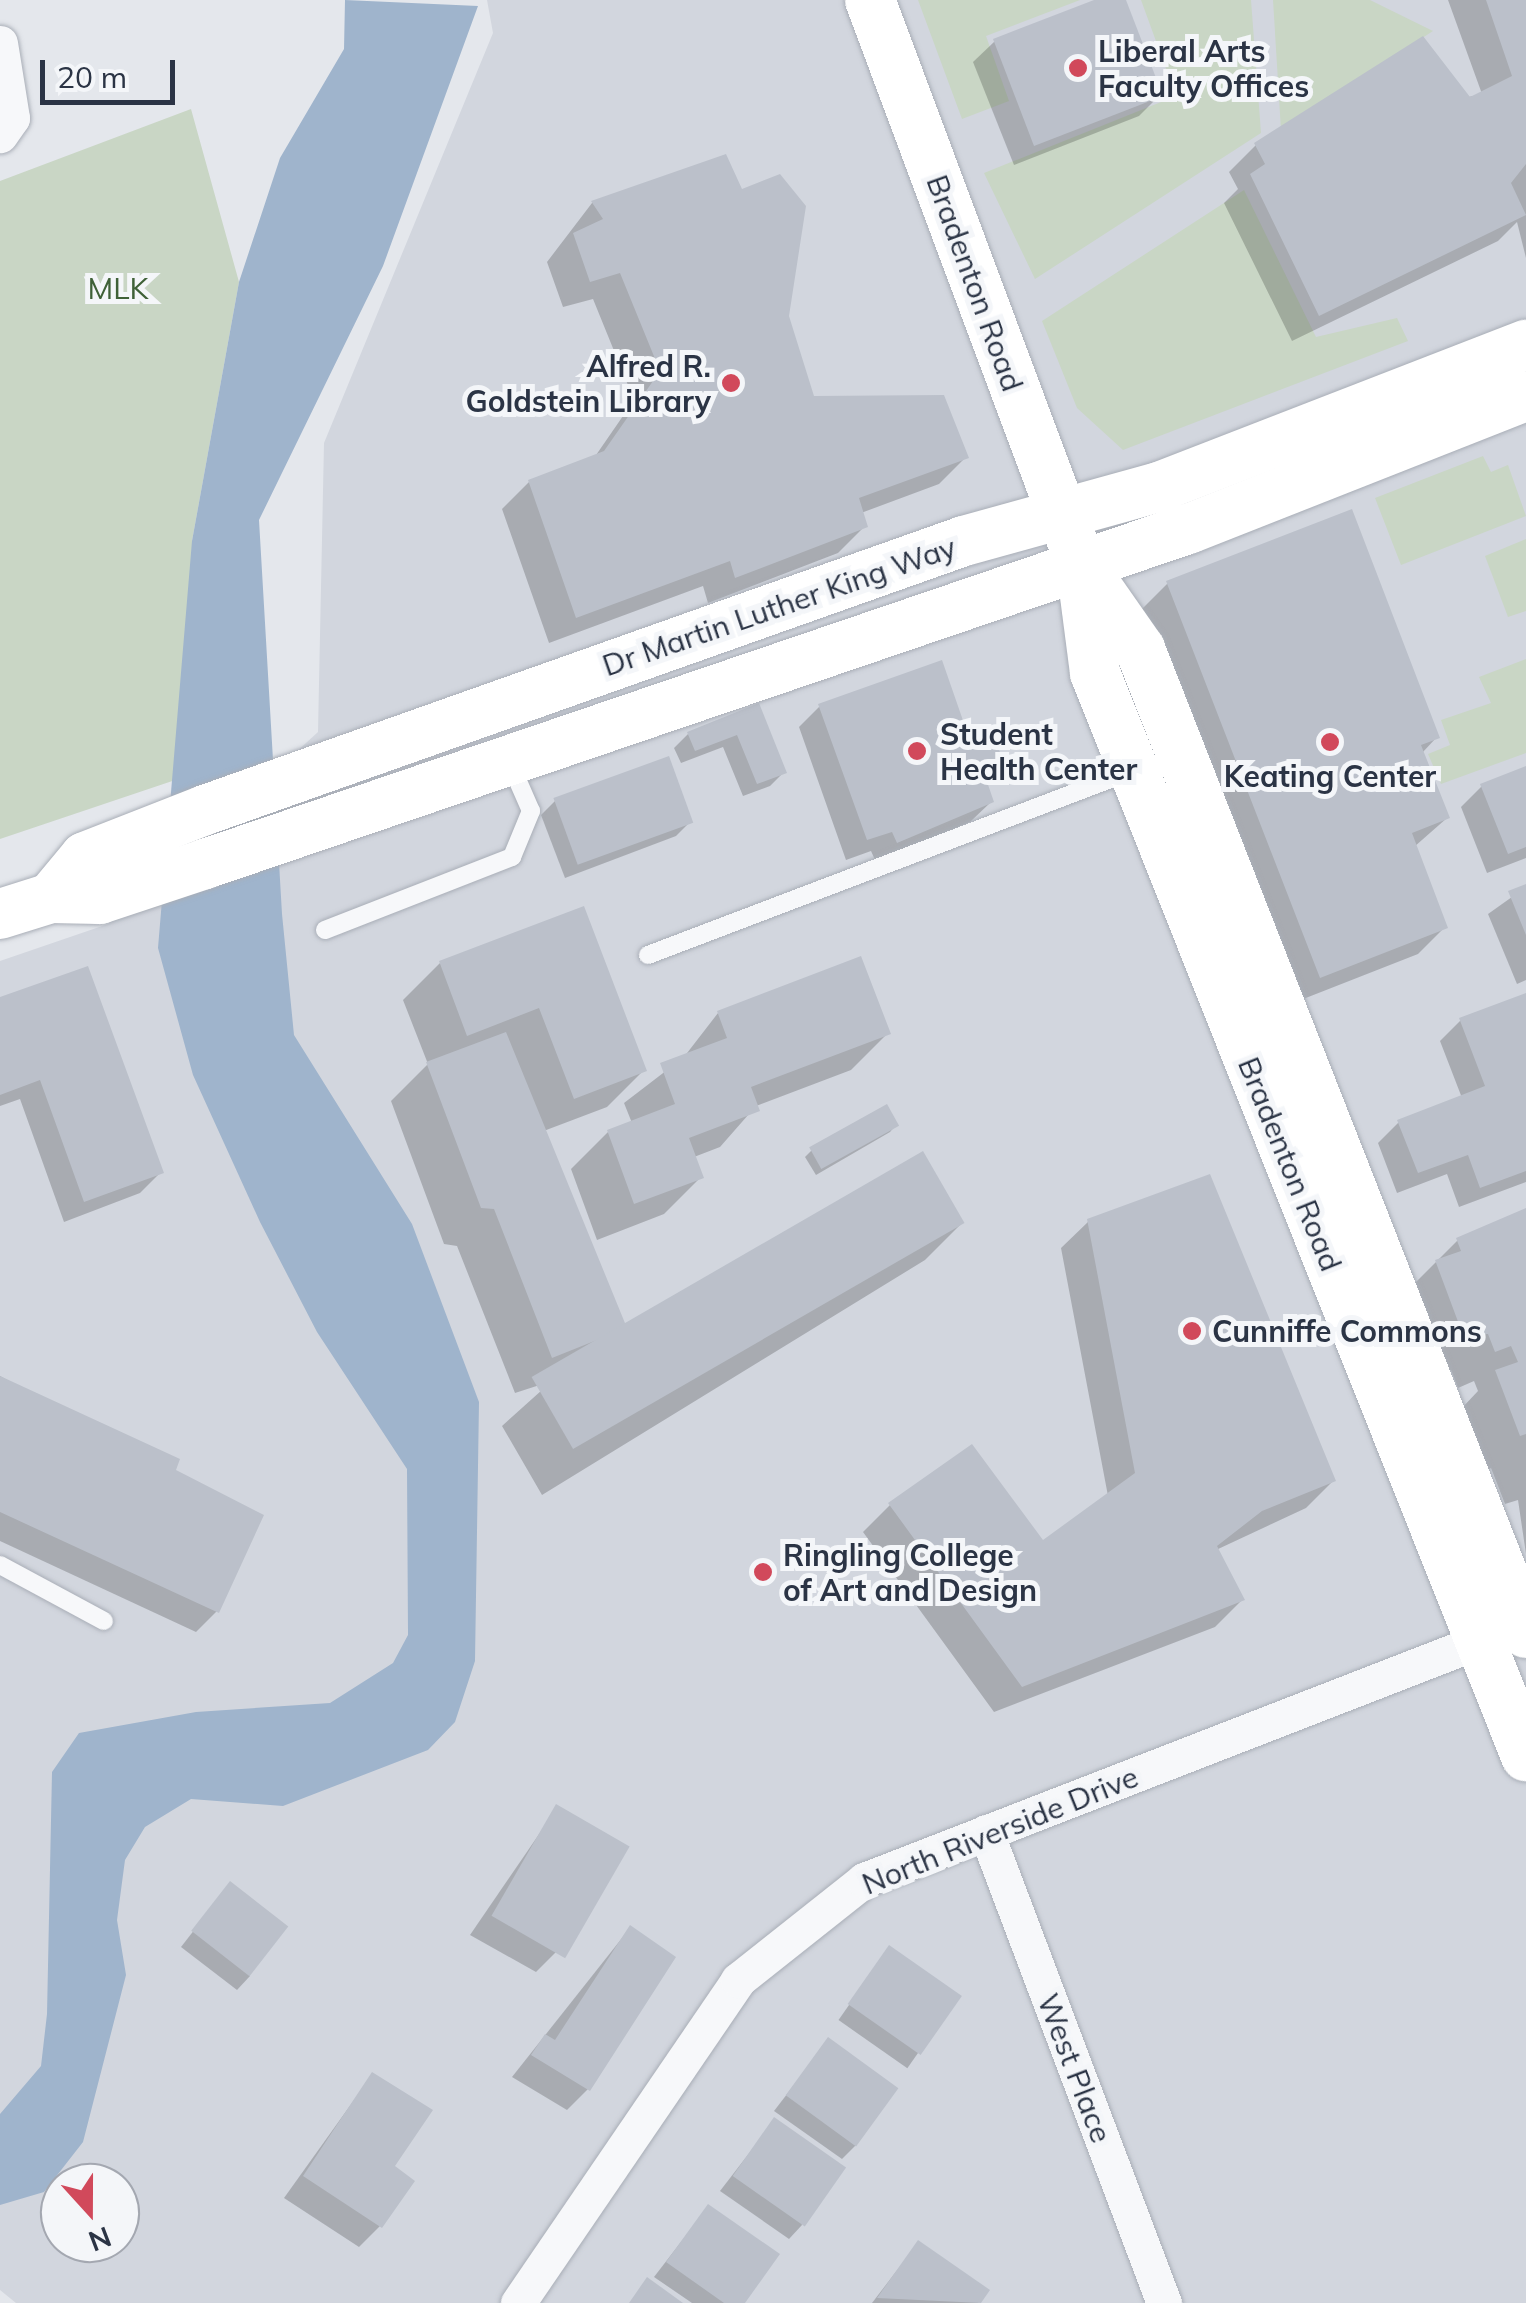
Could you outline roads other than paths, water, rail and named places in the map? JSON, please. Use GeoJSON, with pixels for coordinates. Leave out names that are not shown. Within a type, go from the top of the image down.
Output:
{"type":"FeatureCollection","features":[{"type":"Feature","properties":{"kind":"street","name":"Bradenton Road"},"geometry":{"type":"LineString","coordinates":[[870,0],[1081,565],[1095,673],[1134,770],[1514,1630]]}},
{"type":"Feature","properties":{"kind":"street"},"geometry":{"type":"LineString","coordinates":[[0,44],[12,118],[0,135]]}},
{"type":"Feature","properties":{"kind":"street","name":"Dr Martin Luther King Way"},"geometry":{"type":"LineString","coordinates":[[0,914],[51,898],[478,712],[964,541],[1062,516],[1526,345]]}},
{"type":"Feature","properties":{"kind":"street","name":"Dr Martin Luther King Way"},"geometry":{"type":"LineString","coordinates":[[92,878],[507,758],[1081,565],[1526,396]]}},
{"type":"Feature","properties":{"kind":"street","name":"Bradenton Road"},"geometry":{"type":"LineString","coordinates":[[1081,565],[1140,649],[1514,1630],[1526,1756]]}},
{"type":"Feature","properties":{"kind":"street","name":"North Riverside Drive"},"geometry":{"type":"LineString","coordinates":[[518,2303],[738,1980],[864,1880],[1514,1630]]}},
{"type":"Feature","properties":{"kind":"street","name":"West Place"},"geometry":{"type":"LineString","coordinates":[[986,1832],[1164,2303]]}},
{"type":"Feature","properties":{"kind":"lane"},"geometry":{"type":"LineString","coordinates":[[325,930],[512,857],[531,811],[507,758]]}},
{"type":"Feature","properties":{"kind":"lane"},"geometry":{"type":"LineString","coordinates":[[648,955],[1134,770]]}},
{"type":"Feature","properties":{"kind":"lane"},"geometry":{"type":"LineString","coordinates":[[0,1565],[104,1621]]}},
{"type":"Feature","properties":{"kind":"water"},"geometry":{"type":"Polygon","coordinates":[[[345,0],[478,6],[383,266],[259,520],[282,914],[294,1035],[412,1224],[479,1402],[475,1661],[455,1722],[428,1750],[283,1806],[191,1799],[145,1827],[125,1860],[117,1920],[126,1975],[83,2142],[67,2163],[40,2163],[40,2193],[0,2205],[0,2114],[41,2066],[47,2014],[52,1772],[79,1733],[196,1712],[330,1703],[393,1663],[408,1635],[407,1469],[317,1332],[260,1222],[193,1075],[158,948],[192,541],[239,282],[280,158],[344,49],[345,0]]]}},
{"type":"Feature","properties":{"kind":"place","name":"Liberal Arts Faculty Offices"},"geometry":{"type":"Point","coordinates":[1078,68]}},
{"type":"Feature","properties":{"kind":"place","name":"Alfred R. Goldstein Library"},"geometry":{"type":"Point","coordinates":[731,383]}},
{"type":"Feature","properties":{"kind":"place","name":"Keating Center"},"geometry":{"type":"Point","coordinates":[1330,742]}},
{"type":"Feature","properties":{"kind":"place","name":"Student Health Center"},"geometry":{"type":"Point","coordinates":[917,751]}},
{"type":"Feature","properties":{"kind":"place","name":"Cunniffe Commons"},"geometry":{"type":"Point","coordinates":[1192,1331]}},
{"type":"Feature","properties":{"kind":"place","name":"Ringling College of Art and Design"},"geometry":{"type":"Point","coordinates":[763,1572]}},
{"type":"Feature","properties":{"kind":"park label","name":"MLK"},"geometry":{"type":"Point","coordinates":[118,288]}}]}
